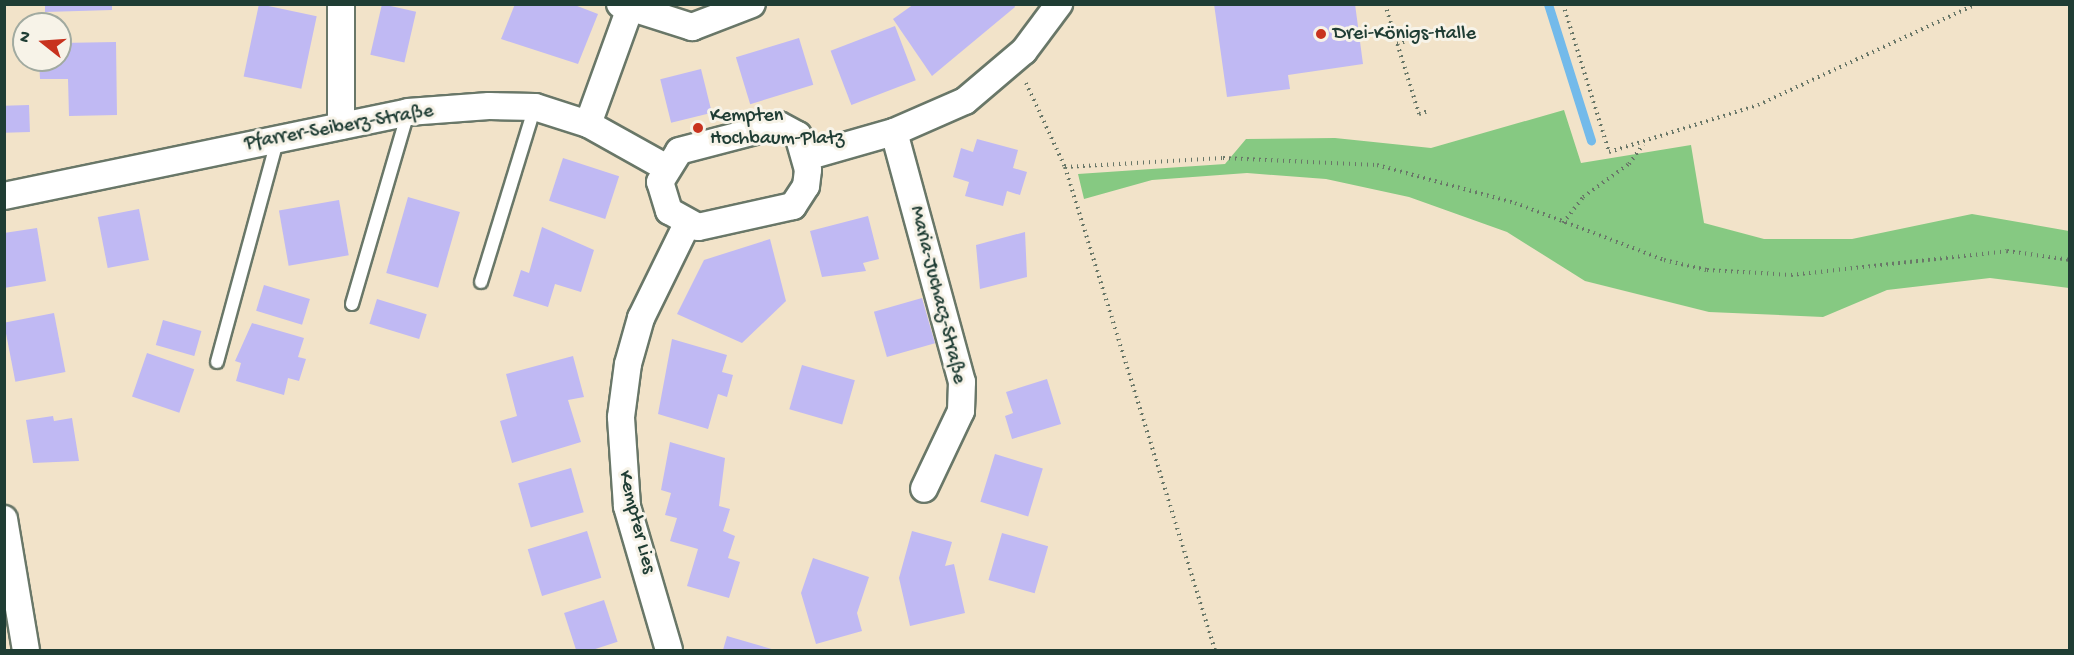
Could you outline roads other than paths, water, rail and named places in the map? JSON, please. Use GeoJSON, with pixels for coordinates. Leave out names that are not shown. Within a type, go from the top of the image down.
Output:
{"type":"FeatureCollection","features":[{"type":"Feature","properties":{"kind":"street"},"geometry":{"type":"LineString","coordinates":[[340,4],[341,126]]}},
{"type":"Feature","properties":{"kind":"street"},"geometry":{"type":"LineString","coordinates":[[588,124],[625,6],[692,27],[752,4]]}},
{"type":"Feature","properties":{"kind":"street"},"geometry":{"type":"LineString","coordinates":[[806,157],[894,132],[965,101],[1010,65],[1059,4]]}},
{"type":"Feature","properties":{"kind":"street","name":"Pfarrer-Seiberz-Straße"},"geometry":{"type":"LineString","coordinates":[[4,196],[408,112],[535,108],[588,124],[665,167]]}},
{"type":"Feature","properties":{"kind":"street"},"geometry":{"type":"LineString","coordinates":[[779,125],[798,135],[806,157],[806,186],[793,206],[709,226],[687,224],[669,211],[662,198],[665,167],[679,151],[779,125]]}},
{"type":"Feature","properties":{"kind":"street","name":"Maria-Juchacz-Straße"},"geometry":{"type":"LineString","coordinates":[[894,132],[962,382],[961,411],[924,489]]}},
{"type":"Feature","properties":{"kind":"street","name":"Kempter Lies"},"geometry":{"type":"LineString","coordinates":[[669,651],[627,506],[621,417],[641,318],[687,224]]}},
{"type":"Feature","properties":{"kind":"street"},"geometry":{"type":"LineString","coordinates":[[5,526],[26,651]]}},
{"type":"Feature","properties":{"kind":"lane"},"geometry":{"type":"LineString","coordinates":[[482,282],[535,108]]}},
{"type":"Feature","properties":{"kind":"lane"},"geometry":{"type":"LineString","coordinates":[[352,304],[408,112]]}},
{"type":"Feature","properties":{"kind":"lane"},"geometry":{"type":"LineString","coordinates":[[217,362],[278,138]]}},
{"type":"Feature","properties":{"kind":"waterway"},"geometry":{"type":"LineString","coordinates":[[1548,4],[1591,140]]}},
{"type":"Feature","properties":{"kind":"place","name":"Drei-Königs-Halle"},"geometry":{"type":"Point","coordinates":[1321,34]}},
{"type":"Feature","properties":{"kind":"place","name":"Kempten Hochbaum-Platz"},"geometry":{"type":"Point","coordinates":[698,128]}}]}
